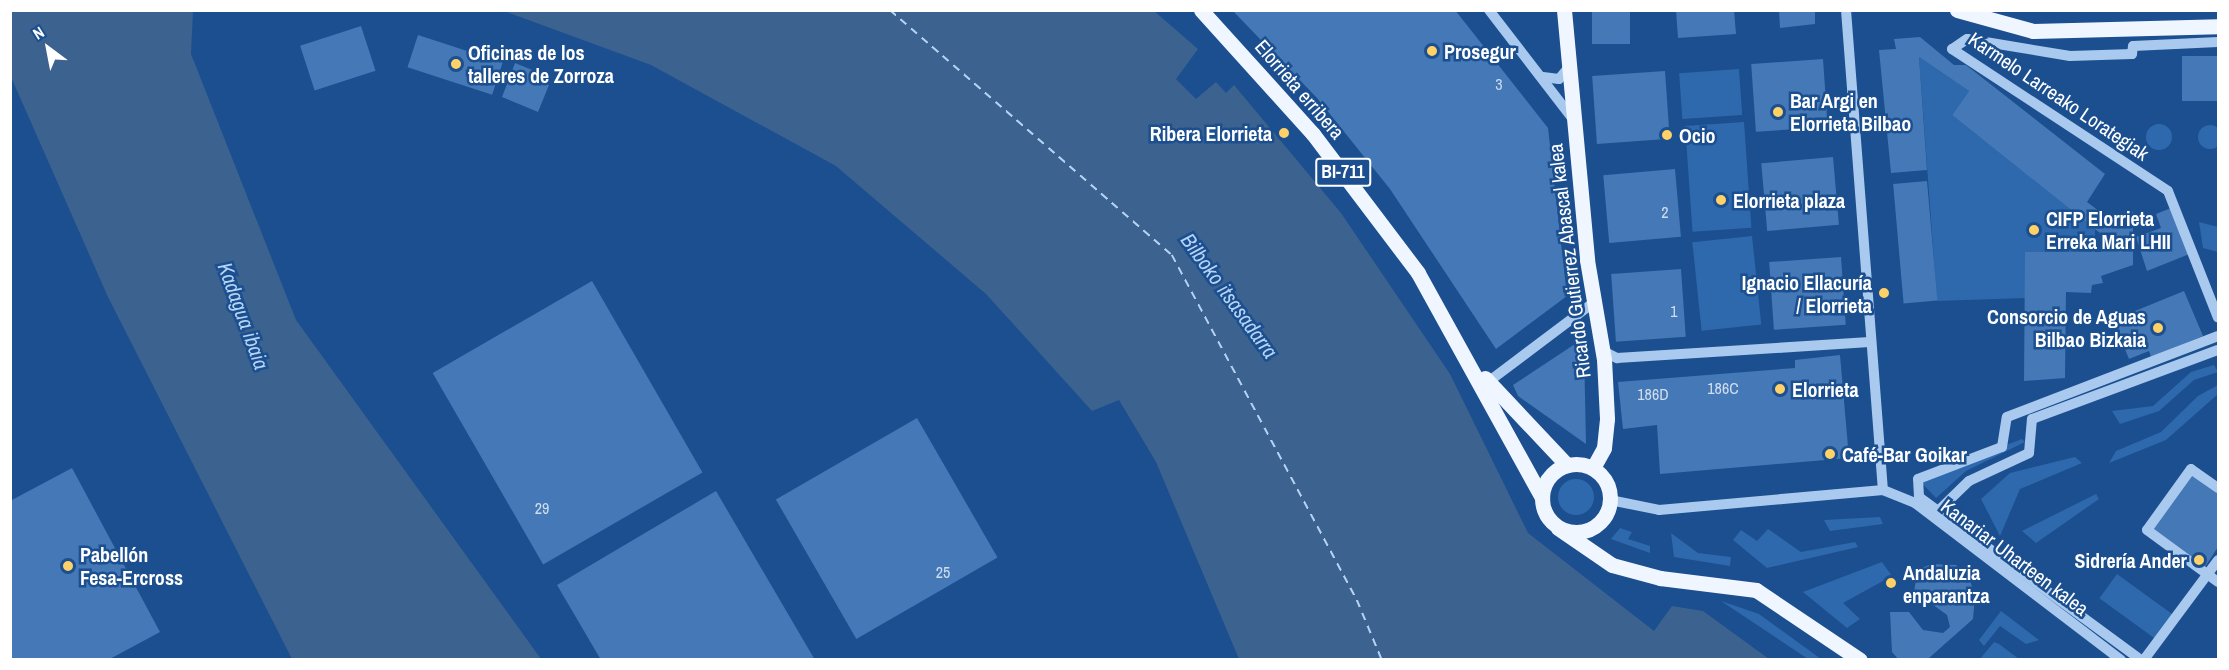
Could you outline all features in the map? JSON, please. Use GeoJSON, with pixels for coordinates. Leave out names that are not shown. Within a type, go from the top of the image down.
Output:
{"type":"FeatureCollection","features":[{"type":"Feature","properties":{"kind":"main road","name":"Elorrieta erribera"},"geometry":{"type":"LineString","coordinates":[[1201,10],[1270,84],[1356,189],[1418,273],[1464,349]]}},
{"type":"Feature","properties":{"kind":"main road","name":"Ricardo Gutierrez Abascal kalea"},"geometry":{"type":"LineString","coordinates":[[1564,10],[1593,303],[1603,351],[1607,419],[1604,448],[1593,468]]}},
{"type":"Feature","properties":{"kind":"main road"},"geometry":{"type":"LineString","coordinates":[[1958,10],[2032,31],[2218,27]]}},
{"type":"Feature","properties":{"kind":"main road","name":"BI-711"},"geometry":{"type":"LineString","coordinates":[[1464,349],[1488,382],[1567,465]]}},
{"type":"Feature","properties":{"kind":"main road","name":"BI-711"},"geometry":{"type":"LineString","coordinates":[[1464,349],[1542,498]]}},
{"type":"Feature","properties":{"kind":"main road"},"geometry":{"type":"LineString","coordinates":[[1558,528],[1592,529],[1610,500],[1606,482],[1593,468],[1567,465],[1549,477],[1542,498],[1543,510],[1558,528],[1612,565],[1660,578],[1756,590],[1860,660]]}},
{"type":"Feature","properties":{"kind":"street"},"geometry":{"type":"LineString","coordinates":[[1489,10],[1543,77],[1574,121]]}},
{"type":"Feature","properties":{"kind":"street"},"geometry":{"type":"LineString","coordinates":[[1610,500],[1659,510],[1884,490],[1869,342],[1846,10]]}},
{"type":"Feature","properties":{"kind":"street","name":"Karmelo Larreako Lorategiak"},"geometry":{"type":"LineString","coordinates":[[2218,42],[2133,46],[2132,54],[2070,56],[1967,39],[1952,49],[2168,191],[2218,318]]}},
{"type":"Feature","properties":{"kind":"street"},"geometry":{"type":"LineString","coordinates":[[1543,77],[1559,79],[1569,67]]}},
{"type":"Feature","properties":{"kind":"street"},"geometry":{"type":"LineString","coordinates":[[1488,382],[1593,303]]}},
{"type":"Feature","properties":{"kind":"street"},"geometry":{"type":"LineString","coordinates":[[2218,336],[2007,417],[2002,447],[1918,479],[1920,497],[2144,658],[2218,560]]}},
{"type":"Feature","properties":{"kind":"street"},"geometry":{"type":"LineString","coordinates":[[1603,351],[1617,358],[1869,342]]}},
{"type":"Feature","properties":{"kind":"street"},"geometry":{"type":"LineString","coordinates":[[1940,509],[1970,481],[2029,453],[2032,419],[2218,350]]}},
{"type":"Feature","properties":{"kind":"street"},"geometry":{"type":"LineString","coordinates":[[2218,488],[2191,469],[2147,530],[2218,582]]}},
{"type":"Feature","properties":{"kind":"street","name":"Kanariar Uharteen kalea"},"geometry":{"type":"LineString","coordinates":[[1884,490],[1915,503],[2121,660]]}},
{"type":"Feature","properties":{"kind":"shaded area"},"geometry":{"type":"Polygon","coordinates":[[[1919,57],[1969,91],[1952,115],[2095,229],[2095,252],[2025,252],[2025,298],[1937,301],[1919,57]]]}},
{"type":"Feature","properties":{"kind":"shaded area"},"geometry":{"type":"Polygon","coordinates":[[[1739,69],[1742,115],[1682,119],[1679,73],[1739,69]]]}},
{"type":"Feature","properties":{"kind":"shaded area"},"geometry":{"type":"Polygon","coordinates":[[[1744,122],[1751,228],[1693,232],[1685,126],[1744,122]]]}},
{"type":"Feature","properties":{"kind":"shaded area"},"geometry":{"type":"Polygon","coordinates":[[[2159,124],[2168,128],[2172,137],[2168,146],[2159,150],[2150,146],[2146,137],[2150,128],[2159,124]]]}},
{"type":"Feature","properties":{"kind":"shaded area"},"geometry":{"type":"Polygon","coordinates":[[[2210,125],[2215,126],[2221,132],[2221,142],[2215,148],[2210,149],[2205,148],[2199,142],[2198,137],[2199,132],[2205,126],[2210,125]]]}},
{"type":"Feature","properties":{"kind":"shaded area"},"geometry":{"type":"Polygon","coordinates":[[[2199,222],[2218,227],[2218,252],[2203,248],[2199,222]]]}},
{"type":"Feature","properties":{"kind":"shaded area"},"geometry":{"type":"Polygon","coordinates":[[[1752,236],[1761,325],[1702,331],[1692,242],[1752,236]]]}},
{"type":"Feature","properties":{"kind":"shaded area"},"geometry":{"type":"Polygon","coordinates":[[[2214,365],[2218,372],[2194,380],[2159,411],[2120,424],[2112,411],[2153,406],[2191,372],[2214,365]]]}},
{"type":"Feature","properties":{"kind":"shaded area"},"geometry":{"type":"Polygon","coordinates":[[[2218,385],[2218,394],[2166,440],[2109,463],[2116,451],[2161,432],[2198,396],[2218,385]]]}},
{"type":"Feature","properties":{"kind":"shaded area"},"geometry":{"type":"Polygon","coordinates":[[[2022,439],[2025,442],[1966,471],[1936,498],[1918,479],[2022,439]]]}},
{"type":"Feature","properties":{"kind":"shaded area"},"geometry":{"type":"Polygon","coordinates":[[[2075,457],[2082,463],[2020,489],[2000,536],[1981,499],[2010,473],[2075,457]]]}},
{"type":"Feature","properties":{"kind":"shaded area"},"geometry":{"type":"Polygon","coordinates":[[[1576,479],[1589,484],[1594,497],[1589,510],[1576,515],[1563,510],[1558,497],[1563,484],[1576,479]]]}},
{"type":"Feature","properties":{"kind":"shaded area"},"geometry":{"type":"Polygon","coordinates":[[[2096,494],[2099,499],[2036,543],[2022,531],[2096,494]]]}},
{"type":"Feature","properties":{"kind":"shaded area"},"geometry":{"type":"Polygon","coordinates":[[[1880,517],[1883,524],[1830,531],[1824,520],[1880,517]]]}},
{"type":"Feature","properties":{"kind":"shaded area"},"geometry":{"type":"Polygon","coordinates":[[[1620,528],[1632,532],[1628,539],[1650,546],[1650,553],[1611,539],[1620,528]]]}},
{"type":"Feature","properties":{"kind":"shaded area"},"geometry":{"type":"Polygon","coordinates":[[[1768,529],[1801,552],[1855,542],[1858,547],[1767,568],[1733,540],[1741,530],[1757,541],[1768,529]]]}},
{"type":"Feature","properties":{"kind":"shaded area"},"geometry":{"type":"Polygon","coordinates":[[[1671,533],[1698,553],[1731,557],[1730,566],[1674,557],[1671,533]]]}},
{"type":"Feature","properties":{"kind":"shaded area"},"geometry":{"type":"Polygon","coordinates":[[[1882,562],[1892,576],[1843,603],[1860,619],[1847,628],[1803,592],[1882,562]]]}},
{"type":"Feature","properties":{"kind":"shaded area"},"geometry":{"type":"Polygon","coordinates":[[[2117,574],[2173,615],[2155,639],[2099,598],[2117,574]]]}},
{"type":"Feature","properties":{"kind":"shaded area"},"geometry":{"type":"Polygon","coordinates":[[[1721,601],[1759,614],[1821,659],[1808,659],[1721,601]]]}},
{"type":"Feature","properties":{"kind":"shaded area"},"geometry":{"type":"Polygon","coordinates":[[[2001,611],[2039,640],[2026,644],[2000,626],[1984,646],[1979,640],[2001,611]]]}},
{"type":"Feature","properties":{"kind":"shaded area"},"geometry":{"type":"Polygon","coordinates":[[[1994,642],[1999,644],[2019,659],[1980,659],[1994,642]]]}},
{"type":"Feature","properties":{"kind":"water","name":"Kadagua ibaia"},"geometry":{"type":"Polygon","coordinates":[[[10,11],[193,11],[191,54],[296,320],[541,659],[292,659],[108,297],[11,77],[10,11]]]}},
{"type":"Feature","properties":{"kind":"water","name":"Bilboko itsasadarra"},"geometry":{"type":"Polygon","coordinates":[[[504,11],[1154,11],[1198,49],[1176,79],[1196,99],[1216,82],[1226,93],[1234,85],[1341,213],[1450,374],[1528,533],[1654,631],[1672,606],[1703,611],[1769,659],[1239,659],[1156,462],[1119,400],[1092,411],[986,294],[836,166],[651,65],[504,11]]]}},
{"type":"Feature","properties":{"kind":"building"},"geometry":{"type":"Polygon","coordinates":[[[1232,10],[1455,10],[1548,128],[1567,296],[1496,349],[1390,189],[1317,98],[1232,10]]]}},
{"type":"Feature","properties":{"kind":"building"},"geometry":{"type":"Polygon","coordinates":[[[1592,10],[1630,10],[1630,44],[1592,44],[1592,10]]]}},
{"type":"Feature","properties":{"kind":"building"},"geometry":{"type":"Polygon","coordinates":[[[1676,10],[1734,10],[1736,34],[1678,38],[1676,10]]]}},
{"type":"Feature","properties":{"kind":"building"},"geometry":{"type":"Polygon","coordinates":[[[1779,10],[1815,10],[1815,24],[1780,28],[1779,10]]]}},
{"type":"Feature","properties":{"kind":"building"},"geometry":{"type":"Polygon","coordinates":[[[361,26],[376,71],[315,90],[300,46],[361,26]]]}},
{"type":"Feature","properties":{"kind":"building","name":"Oficinas de los talleres de Zorroza"},"geometry":{"type":"Polygon","coordinates":[[[418,35],[503,63],[492,95],[407,67],[418,35]]]}},
{"type":"Feature","properties":{"kind":"building"},"geometry":{"type":"Polygon","coordinates":[[[1920,37],[1954,65],[1966,65],[2105,174],[2087,202],[2103,214],[2133,212],[2133,265],[2101,276],[2103,283],[2092,285],[2091,293],[2066,292],[2065,378],[2024,381],[2025,252],[2101,252],[2100,233],[1952,115],[1969,91],[1919,57],[1927,170],[1891,173],[1879,50],[1896,49],[1894,39],[1920,37]]]}},
{"type":"Feature","properties":{"kind":"building"},"geometry":{"type":"Polygon","coordinates":[[[2182,56],[2218,56],[2218,101],[2182,101],[2182,56]]]}},
{"type":"Feature","properties":{"kind":"building"},"geometry":{"type":"Polygon","coordinates":[[[1823,59],[1828,127],[1756,132],[1751,64],[1823,59]]]}},
{"type":"Feature","properties":{"kind":"building"},"geometry":{"type":"Polygon","coordinates":[[[515,63],[542,74],[539,81],[549,85],[538,112],[502,97],[515,63]]]}},
{"type":"Feature","properties":{"kind":"building"},"geometry":{"type":"Polygon","coordinates":[[[1665,71],[1670,139],[1597,144],[1592,76],[1665,71]]]}},
{"type":"Feature","properties":{"kind":"building"},"geometry":{"type":"Polygon","coordinates":[[[1833,157],[1839,225],[1767,231],[1761,163],[1833,157]]]}},
{"type":"Feature","properties":{"kind":"building"},"geometry":{"type":"Polygon","coordinates":[[[1675,169],[1681,237],[1609,243],[1603,175],[1675,169]]]}},
{"type":"Feature","properties":{"kind":"building"},"geometry":{"type":"Polygon","coordinates":[[[1927,181],[1937,301],[1904,304],[1893,184],[1927,181]]]}},
{"type":"Feature","properties":{"kind":"building"},"geometry":{"type":"Polygon","coordinates":[[[2176,206],[2192,253],[2147,271],[2136,237],[2161,228],[2156,214],[2176,206]]]}},
{"type":"Feature","properties":{"kind":"building"},"geometry":{"type":"Polygon","coordinates":[[[1841,257],[1846,325],[1774,330],[1769,262],[1841,257]]]}},
{"type":"Feature","properties":{"kind":"building"},"geometry":{"type":"Polygon","coordinates":[[[1681,269],[1686,337],[1616,342],[1611,274],[1681,269]]]}},
{"type":"Feature","properties":{"kind":"building"},"geometry":{"type":"Polygon","coordinates":[[[592,281],[702,472],[543,564],[433,373],[592,281]]]}},
{"type":"Feature","properties":{"kind":"building","name":"Consorcio de Aguas Bilbao Bizkaia"},"geometry":{"type":"Polygon","coordinates":[[[2184,291],[2203,336],[2151,357],[2149,351],[2129,359],[2113,320],[2184,291]]]}},
{"type":"Feature","properties":{"kind":"building"},"geometry":{"type":"Polygon","coordinates":[[[1578,342],[1584,348],[1586,444],[1518,396],[1513,385],[1578,342]]]}},
{"type":"Feature","properties":{"kind":"building"},"geometry":{"type":"Polygon","coordinates":[[[1840,355],[1849,458],[1660,474],[1657,425],[1623,429],[1618,382],[1795,368],[1795,360],[1840,355]]]}},
{"type":"Feature","properties":{"kind":"building"},"geometry":{"type":"Polygon","coordinates":[[[917,418],[998,557],[856,639],[776,500],[917,418]]]}},
{"type":"Feature","properties":{"kind":"building","name":"Pabellón Fesa-Ercross"},"geometry":{"type":"Polygon","coordinates":[[[72,468],[160,632],[108,660],[10,660],[10,501],[72,468]]]}},
{"type":"Feature","properties":{"kind":"building"},"geometry":{"type":"Polygon","coordinates":[[[2191,469],[2218,488],[2218,547],[2203,570],[2147,530],[2191,469]]]}},
{"type":"Feature","properties":{"kind":"building"},"geometry":{"type":"Polygon","coordinates":[[[716,491],[815,660],[601,660],[557,585],[716,491]]]}},
{"type":"Feature","properties":{"kind":"building"},"geometry":{"type":"Polygon","coordinates":[[[1931,564],[1956,565],[1968,574],[1975,596],[1973,619],[1929,658],[1899,660],[1892,652],[1890,612],[1909,612],[1923,630],[1943,633],[1950,627],[1947,615],[1914,591],[1918,570],[1931,564]]]}},
{"type":"Feature","properties":{"kind":"ferry route"},"geometry":{"type":"LineString","coordinates":[[890,10],[1172,255],[1357,600],[1382,660]]}},
{"type":"Feature","properties":{"kind":"place","name":"Prosegur"},"geometry":{"type":"Point","coordinates":[1432,51]}},
{"type":"Feature","properties":{"kind":"place","name":"Oficinas de los talleres de Zorroza"},"geometry":{"type":"Point","coordinates":[456,64]}},
{"type":"Feature","properties":{"kind":"place","name":"Bar Argi en Elorrieta Bilbao"},"geometry":{"type":"Point","coordinates":[1778,112]}},
{"type":"Feature","properties":{"kind":"place","name":"Ribera Elorrieta"},"geometry":{"type":"Point","coordinates":[1284,133]}},
{"type":"Feature","properties":{"kind":"place","name":"Ocio"},"geometry":{"type":"Point","coordinates":[1667,135]}},
{"type":"Feature","properties":{"kind":"place","name":"Elorrieta plaza"},"geometry":{"type":"Point","coordinates":[1721,200]}},
{"type":"Feature","properties":{"kind":"place","name":"CIFP Elorrieta Erreka Mari LHII"},"geometry":{"type":"Point","coordinates":[2034,230]}},
{"type":"Feature","properties":{"kind":"place","name":"Ignacio Ellacuría / Elorrieta"},"geometry":{"type":"Point","coordinates":[1884,293]}},
{"type":"Feature","properties":{"kind":"place","name":"Consorcio de Aguas Bilbao Bizkaia"},"geometry":{"type":"Point","coordinates":[2158,328]}},
{"type":"Feature","properties":{"kind":"place","name":"Elorrieta"},"geometry":{"type":"Point","coordinates":[1780,389]}},
{"type":"Feature","properties":{"kind":"place","name":"Café-Bar Goikar"},"geometry":{"type":"Point","coordinates":[1830,454]}},
{"type":"Feature","properties":{"kind":"place","name":"Sidrería Ander"},"geometry":{"type":"Point","coordinates":[2199,560]}},
{"type":"Feature","properties":{"kind":"place","name":"Pabellón Fesa-Ercross"},"geometry":{"type":"Point","coordinates":[68,566]}},
{"type":"Feature","properties":{"kind":"place","name":"Andaluzia enparantza"},"geometry":{"type":"Point","coordinates":[1891,583]}}]}
